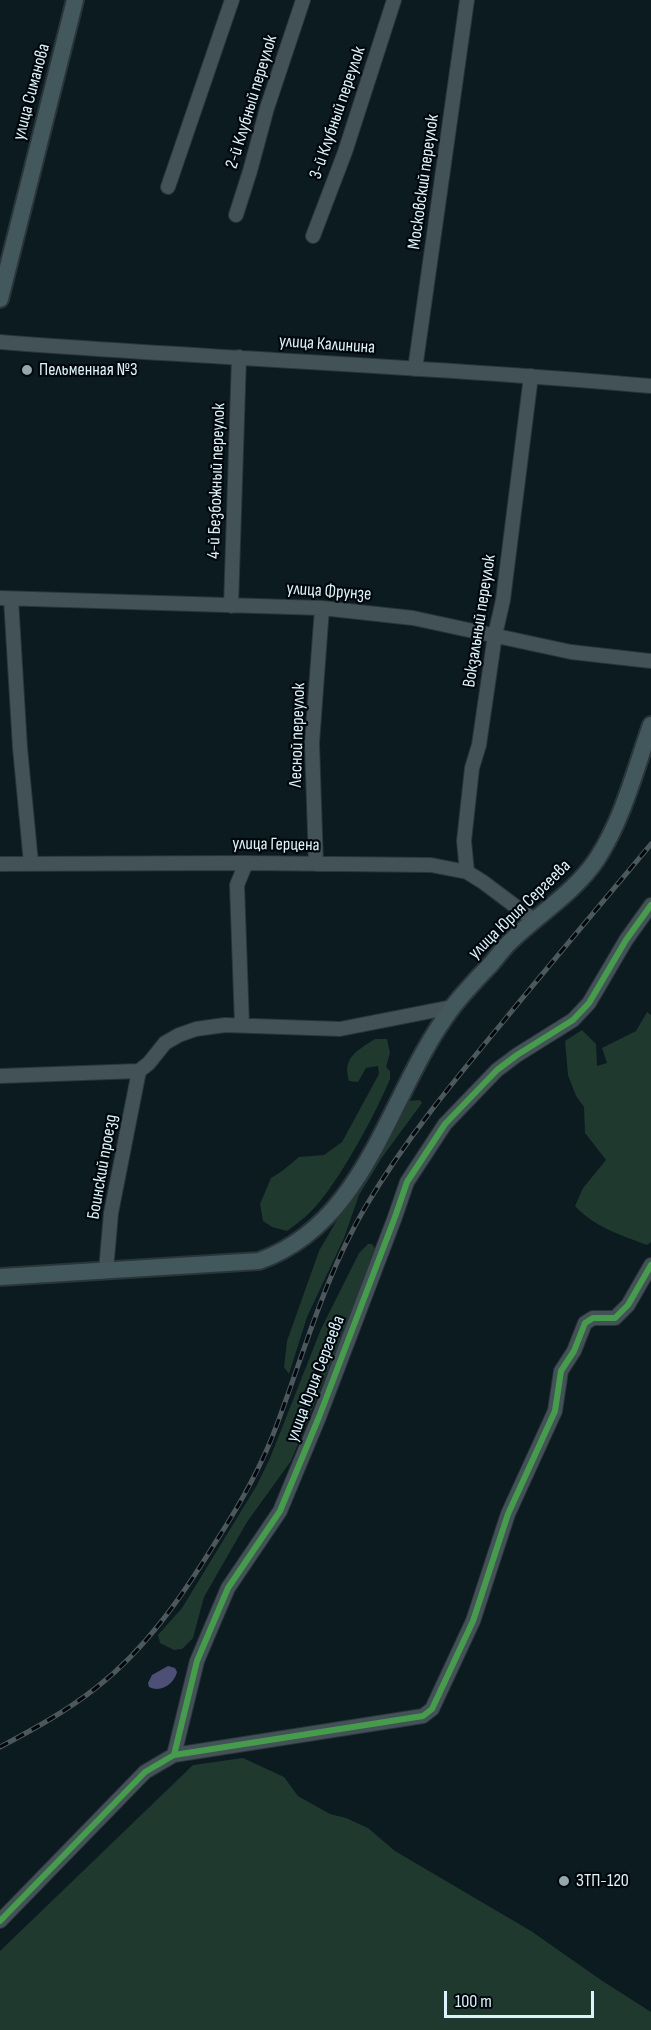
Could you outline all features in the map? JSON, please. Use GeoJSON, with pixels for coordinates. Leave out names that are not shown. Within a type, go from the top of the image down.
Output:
{"type":"FeatureCollection","features":[{"type":"Feature","properties":{"kind":"main road","name":"улица Симанова"},"geometry":{"type":"LineString","coordinates":[[0,299],[75,0]]}},
{"type":"Feature","properties":{"kind":"main road","name":"улица Юрия Сергеева"},"geometry":{"type":"LineString","coordinates":[[0,1277],[259,1261],[280,1254],[312,1232],[337,1207],[362,1171],[417,1063],[453,1007],[512,940],[579,882],[595,862],[617,822],[651,725]]}},
{"type":"Feature","properties":{"kind":"street"},"geometry":{"type":"LineString","coordinates":[[168,187],[232,0]]}},
{"type":"Feature","properties":{"kind":"street","name":"2-й Клубный переулок"},"geometry":{"type":"LineString","coordinates":[[236,215],[267,108],[303,0]]}},
{"type":"Feature","properties":{"kind":"street","name":"3-й Клубный переулок"},"geometry":{"type":"LineString","coordinates":[[313,236],[345,152],[394,0]]}},
{"type":"Feature","properties":{"kind":"street","name":"Московский переулок"},"geometry":{"type":"LineString","coordinates":[[415,369],[467,0]]}},
{"type":"Feature","properties":{"kind":"street","name":"улица Калинина"},"geometry":{"type":"LineString","coordinates":[[0,342],[531,376],[651,386]]}},
{"type":"Feature","properties":{"kind":"street","name":"4-й Безбожный переулок"},"geometry":{"type":"LineString","coordinates":[[231,606],[239,357]]}},
{"type":"Feature","properties":{"kind":"street","name":"Вокзальный переулок"},"geometry":{"type":"LineString","coordinates":[[466,872],[464,841],[472,768],[479,745],[495,635],[503,600],[531,376]]}},
{"type":"Feature","properties":{"kind":"street"},"geometry":{"type":"LineString","coordinates":[[6,598],[31,863]]}},
{"type":"Feature","properties":{"kind":"street","name":"улица Фрунзе"},"geometry":{"type":"LineString","coordinates":[[6,598],[322,608],[402,616],[571,652],[651,661]]}},
{"type":"Feature","properties":{"kind":"street","name":"Лесной переулок"},"geometry":{"type":"LineString","coordinates":[[316,864],[312,743],[322,608]]}},
{"type":"Feature","properties":{"kind":"street"},"geometry":{"type":"LineString","coordinates":[[242,1025],[237,885],[246,863]]}},
{"type":"Feature","properties":{"kind":"street","name":"улица Герцена"},"geometry":{"type":"LineString","coordinates":[[0,864],[431,865],[466,872],[535,921]]}},
{"type":"Feature","properties":{"kind":"street","name":"улица Юрия Сергеева"},"geometry":{"type":"LineString","coordinates":[[174,1755],[197,1661],[228,1588],[280,1511],[323,1406],[407,1182],[445,1124],[497,1070],[573,1020],[589,1003],[626,940],[651,905]]}},
{"type":"Feature","properties":{"kind":"street"},"geometry":{"type":"LineString","coordinates":[[0,1076],[139,1071],[149,1064],[165,1043],[179,1035],[196,1029],[225,1024],[340,1029],[453,1007]]}},
{"type":"Feature","properties":{"kind":"street","name":"Боинский проезд"},"geometry":{"type":"LineString","coordinates":[[106,1270],[111,1213],[139,1071]]}},
{"type":"Feature","properties":{"kind":"street"},"geometry":{"type":"LineString","coordinates":[[0,1921],[145,1772],[174,1755],[423,1716],[432,1709],[473,1621],[508,1514],[555,1411],[561,1371],[580,1341],[585,1323],[593,1318],[615,1318],[628,1305],[651,1265]]}},
{"type":"Feature","properties":{"kind":"green space"},"geometry":{"type":"Polygon","coordinates":[[[647,1012],[651,1015],[651,1242],[647,1245],[599,1225],[575,1206],[583,1188],[606,1160],[585,1133],[584,1107],[576,1096],[568,1075],[565,1041],[582,1030],[596,1044],[597,1066],[607,1063],[602,1048],[636,1031],[647,1012]]]}},
{"type":"Feature","properties":{"kind":"green space"},"geometry":{"type":"Polygon","coordinates":[[[375,1039],[387,1039],[390,1053],[386,1067],[390,1071],[390,1079],[364,1132],[341,1172],[316,1206],[287,1231],[272,1227],[263,1221],[260,1204],[271,1178],[299,1157],[324,1155],[342,1142],[379,1074],[378,1066],[366,1068],[358,1082],[349,1081],[347,1066],[357,1051],[375,1039]]]}},
{"type":"Feature","properties":{"kind":"green space"},"geometry":{"type":"Polygon","coordinates":[[[420,1100],[422,1103],[383,1156],[359,1195],[344,1238],[307,1317],[289,1374],[284,1367],[287,1341],[319,1251],[404,1104],[420,1100]]]}},
{"type":"Feature","properties":{"kind":"green space"},"geometry":{"type":"Polygon","coordinates":[[[368,1244],[372,1244],[376,1250],[373,1262],[291,1461],[247,1522],[204,1597],[193,1638],[182,1649],[174,1650],[160,1643],[158,1635],[182,1608],[257,1485],[321,1329],[359,1253],[368,1244]]]}},
{"type":"Feature","properties":{"kind":"green space"},"geometry":{"type":"Polygon","coordinates":[[[243,1758],[284,1777],[298,1796],[330,1814],[368,1828],[395,1851],[531,1931],[651,2012],[651,2030],[0,2030],[0,1951],[193,1765],[243,1758]]]}},
{"type":"Feature","properties":{"kind":"water"},"geometry":{"type":"Polygon","coordinates":[[[168,1666],[175,1668],[177,1672],[173,1680],[162,1688],[149,1687],[148,1683],[152,1675],[168,1666]]]}},
{"type":"Feature","properties":{"kind":"railway"},"geometry":{"type":"LineString","coordinates":[[0,1747],[62,1712],[97,1687],[132,1656],[177,1601],[224,1529],[256,1472],[276,1427],[316,1315],[339,1259],[381,1182],[448,1089],[651,844]]}},
{"type":"Feature","properties":{"kind":"cycle path"},"geometry":{"type":"LineString","coordinates":[[174,1755],[197,1661],[228,1588],[280,1511],[319,1417],[407,1182],[445,1124],[497,1070],[573,1020],[589,1003],[626,940],[651,905]]}},
{"type":"Feature","properties":{"kind":"cycle path"},"geometry":{"type":"LineString","coordinates":[[0,1921],[145,1772],[174,1755],[423,1716],[432,1709],[473,1621],[508,1514],[555,1411],[561,1371],[574,1351],[585,1323],[593,1318],[615,1318],[628,1305],[651,1265]]}},
{"type":"Feature","properties":{"kind":"place","name":"Пельменная №3"},"geometry":{"type":"Point","coordinates":[27,370]}},
{"type":"Feature","properties":{"kind":"place","name":"ЗТП-120"},"geometry":{"type":"Point","coordinates":[564,1881]}}]}
